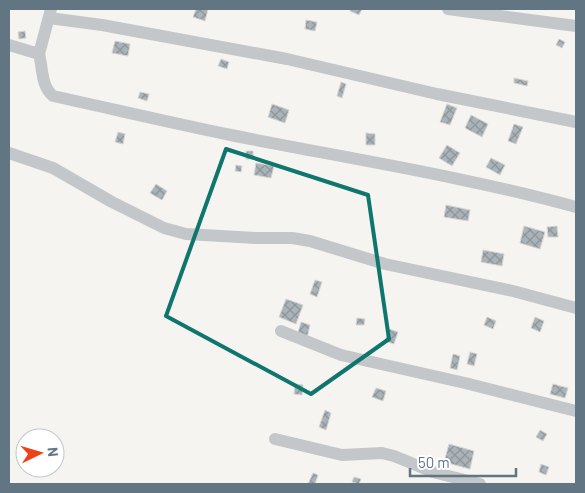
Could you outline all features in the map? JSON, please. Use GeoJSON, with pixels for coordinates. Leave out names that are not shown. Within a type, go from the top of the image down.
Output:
{"type":"FeatureCollection","features":[{"type":"Feature","properties":{"kind":"street"},"geometry":{"type":"LineString","coordinates":[[448,9],[576,26]]}},
{"type":"Feature","properties":{"kind":"street"},"geometry":{"type":"LineString","coordinates":[[576,122],[437,94],[287,59],[102,25],[50,13],[39,54],[44,82],[48,91],[54,96],[232,135],[409,168],[540,197],[576,207]]}},
{"type":"Feature","properties":{"kind":"street"},"geometry":{"type":"LineString","coordinates":[[9,45],[39,54]]}},
{"type":"Feature","properties":{"kind":"street"},"geometry":{"type":"LineString","coordinates":[[9,153],[53,168],[112,202],[164,228],[186,234],[292,238],[310,241],[385,264],[514,291],[576,308]]}},
{"type":"Feature","properties":{"kind":"street"},"geometry":{"type":"LineString","coordinates":[[281,331],[341,355],[576,411]]}},
{"type":"Feature","properties":{"kind":"street"},"geometry":{"type":"LineString","coordinates":[[276,439],[342,455],[388,454],[433,472],[480,484]]}},
{"type":"Feature","properties":{"kind":"highlighted area"},"geometry":{"type":"Polygon","coordinates":[[[226,149],[368,195],[389,339],[311,394],[166,316],[226,149]]]}},
{"type":"Feature","properties":{"kind":"building"},"geometry":{"type":"Polygon","coordinates":[[[196,9],[208,9],[205,21],[193,17],[196,9]]]}},
{"type":"Feature","properties":{"kind":"building"},"geometry":{"type":"Polygon","coordinates":[[[351,9],[362,9],[359,15],[350,11],[351,9]]]}},
{"type":"Feature","properties":{"kind":"building"},"geometry":{"type":"Polygon","coordinates":[[[306,20],[317,22],[315,31],[305,29],[306,20]]]}},
{"type":"Feature","properties":{"kind":"building"},"geometry":{"type":"Polygon","coordinates":[[[25,31],[26,38],[19,39],[18,32],[25,31]]]}},
{"type":"Feature","properties":{"kind":"building"},"geometry":{"type":"Polygon","coordinates":[[[559,39],[565,42],[562,48],[556,45],[559,39]]]}},
{"type":"Feature","properties":{"kind":"building"},"geometry":{"type":"Polygon","coordinates":[[[115,41],[130,44],[128,56],[112,53],[115,41]]]}},
{"type":"Feature","properties":{"kind":"building"},"geometry":{"type":"Polygon","coordinates":[[[221,59],[229,62],[227,69],[218,66],[221,59]]]}},
{"type":"Feature","properties":{"kind":"building"},"geometry":{"type":"Polygon","coordinates":[[[514,78],[528,81],[527,86],[514,83],[514,78]]]}},
{"type":"Feature","properties":{"kind":"building"},"geometry":{"type":"Polygon","coordinates":[[[341,82],[346,84],[342,98],[337,96],[341,82]]]}},
{"type":"Feature","properties":{"kind":"building"},"geometry":{"type":"Polygon","coordinates":[[[140,92],[149,94],[147,101],[138,98],[140,92]]]}},
{"type":"Feature","properties":{"kind":"building"},"geometry":{"type":"Polygon","coordinates":[[[272,104],[289,110],[285,123],[268,117],[272,104]]]}},
{"type":"Feature","properties":{"kind":"building"},"geometry":{"type":"Polygon","coordinates":[[[447,104],[457,108],[450,125],[440,122],[447,104]]]}},
{"type":"Feature","properties":{"kind":"building"},"geometry":{"type":"Polygon","coordinates":[[[471,115],[488,124],[482,137],[465,128],[471,115]]]}},
{"type":"Feature","properties":{"kind":"building"},"geometry":{"type":"Polygon","coordinates":[[[514,124],[523,127],[516,144],[508,141],[514,124]]]}},
{"type":"Feature","properties":{"kind":"building"},"geometry":{"type":"Polygon","coordinates":[[[118,132],[125,134],[123,144],[115,142],[118,132]]]}},
{"type":"Feature","properties":{"kind":"building"},"geometry":{"type":"Polygon","coordinates":[[[366,133],[375,134],[375,145],[366,145],[366,133]]]}},
{"type":"Feature","properties":{"kind":"building"},"geometry":{"type":"Polygon","coordinates":[[[447,145],[460,153],[452,166],[439,158],[447,145]]]}},
{"type":"Feature","properties":{"kind":"building"},"geometry":{"type":"Polygon","coordinates":[[[246,151],[253,151],[253,159],[246,159],[246,151]]]}},
{"type":"Feature","properties":{"kind":"building"},"geometry":{"type":"Polygon","coordinates":[[[491,158],[505,165],[500,175],[486,167],[491,158]]]}},
{"type":"Feature","properties":{"kind":"building"},"geometry":{"type":"Polygon","coordinates":[[[256,163],[274,166],[271,178],[254,175],[256,163]]]}},
{"type":"Feature","properties":{"kind":"building"},"geometry":{"type":"Polygon","coordinates":[[[236,165],[242,166],[241,172],[235,171],[236,165]]]}},
{"type":"Feature","properties":{"kind":"building"},"geometry":{"type":"Polygon","coordinates":[[[156,184],[167,191],[162,200],[150,193],[156,184]]]}},
{"type":"Feature","properties":{"kind":"building"},"geometry":{"type":"Polygon","coordinates":[[[446,205],[470,210],[468,221],[444,217],[446,205]]]}},
{"type":"Feature","properties":{"kind":"building"},"geometry":{"type":"Polygon","coordinates":[[[524,226],[545,232],[540,249],[520,243],[524,226]]]}},
{"type":"Feature","properties":{"kind":"building"},"geometry":{"type":"Polygon","coordinates":[[[557,226],[558,237],[548,237],[547,227],[557,226]]]}},
{"type":"Feature","properties":{"kind":"building"},"geometry":{"type":"Polygon","coordinates":[[[483,250],[504,254],[502,266],[481,262],[483,250]]]}},
{"type":"Feature","properties":{"kind":"building"},"geometry":{"type":"Polygon","coordinates":[[[315,280],[322,282],[317,297],[310,294],[315,280]]]}},
{"type":"Feature","properties":{"kind":"building"},"geometry":{"type":"Polygon","coordinates":[[[286,299],[303,305],[296,324],[279,317],[286,299]]]}},
{"type":"Feature","properties":{"kind":"building"},"geometry":{"type":"Polygon","coordinates":[[[487,317],[496,321],[493,329],[484,325],[487,317]]]}},
{"type":"Feature","properties":{"kind":"building"},"geometry":{"type":"Polygon","coordinates":[[[535,317],[544,321],[540,332],[531,328],[535,317]]]}},
{"type":"Feature","properties":{"kind":"building"},"geometry":{"type":"Polygon","coordinates":[[[357,318],[365,319],[364,325],[356,325],[357,318]]]}},
{"type":"Feature","properties":{"kind":"building"},"geometry":{"type":"Polygon","coordinates":[[[301,322],[310,325],[307,338],[297,336],[301,322]]]}},
{"type":"Feature","properties":{"kind":"building"},"geometry":{"type":"Polygon","coordinates":[[[389,329],[398,332],[394,344],[385,341],[389,329]]]}},
{"type":"Feature","properties":{"kind":"building"},"geometry":{"type":"Polygon","coordinates":[[[470,352],[477,354],[474,366],[467,364],[470,352]]]}},
{"type":"Feature","properties":{"kind":"building"},"geometry":{"type":"Polygon","coordinates":[[[453,354],[460,356],[457,370],[450,368],[453,354]]]}},
{"type":"Feature","properties":{"kind":"building"},"geometry":{"type":"Polygon","coordinates":[[[295,384],[303,385],[302,395],[294,394],[295,384]]]}},
{"type":"Feature","properties":{"kind":"building"},"geometry":{"type":"Polygon","coordinates":[[[553,384],[568,388],[565,398],[550,394],[553,384]]]}},
{"type":"Feature","properties":{"kind":"building"},"geometry":{"type":"Polygon","coordinates":[[[376,388],[386,391],[383,401],[372,397],[376,388]]]}},
{"type":"Feature","properties":{"kind":"building"},"geometry":{"type":"Polygon","coordinates":[[[325,410],[331,413],[326,430],[319,427],[325,410]]]}},
{"type":"Feature","properties":{"kind":"building"},"geometry":{"type":"Polygon","coordinates":[[[540,430],[547,434],[543,441],[536,437],[540,430]]]}},
{"type":"Feature","properties":{"kind":"building"},"geometry":{"type":"Polygon","coordinates":[[[449,444],[474,451],[470,469],[444,462],[449,444]]]}},
{"type":"Feature","properties":{"kind":"building"},"geometry":{"type":"Polygon","coordinates":[[[541,464],[549,467],[546,475],[539,472],[541,464]]]}},
{"type":"Feature","properties":{"kind":"building"},"geometry":{"type":"Polygon","coordinates":[[[313,473],[318,475],[315,484],[308,484],[313,473]]]}},
{"type":"Feature","properties":{"kind":"building"},"geometry":{"type":"Polygon","coordinates":[[[354,477],[361,479],[359,484],[352,482],[354,477]]]}}]}
